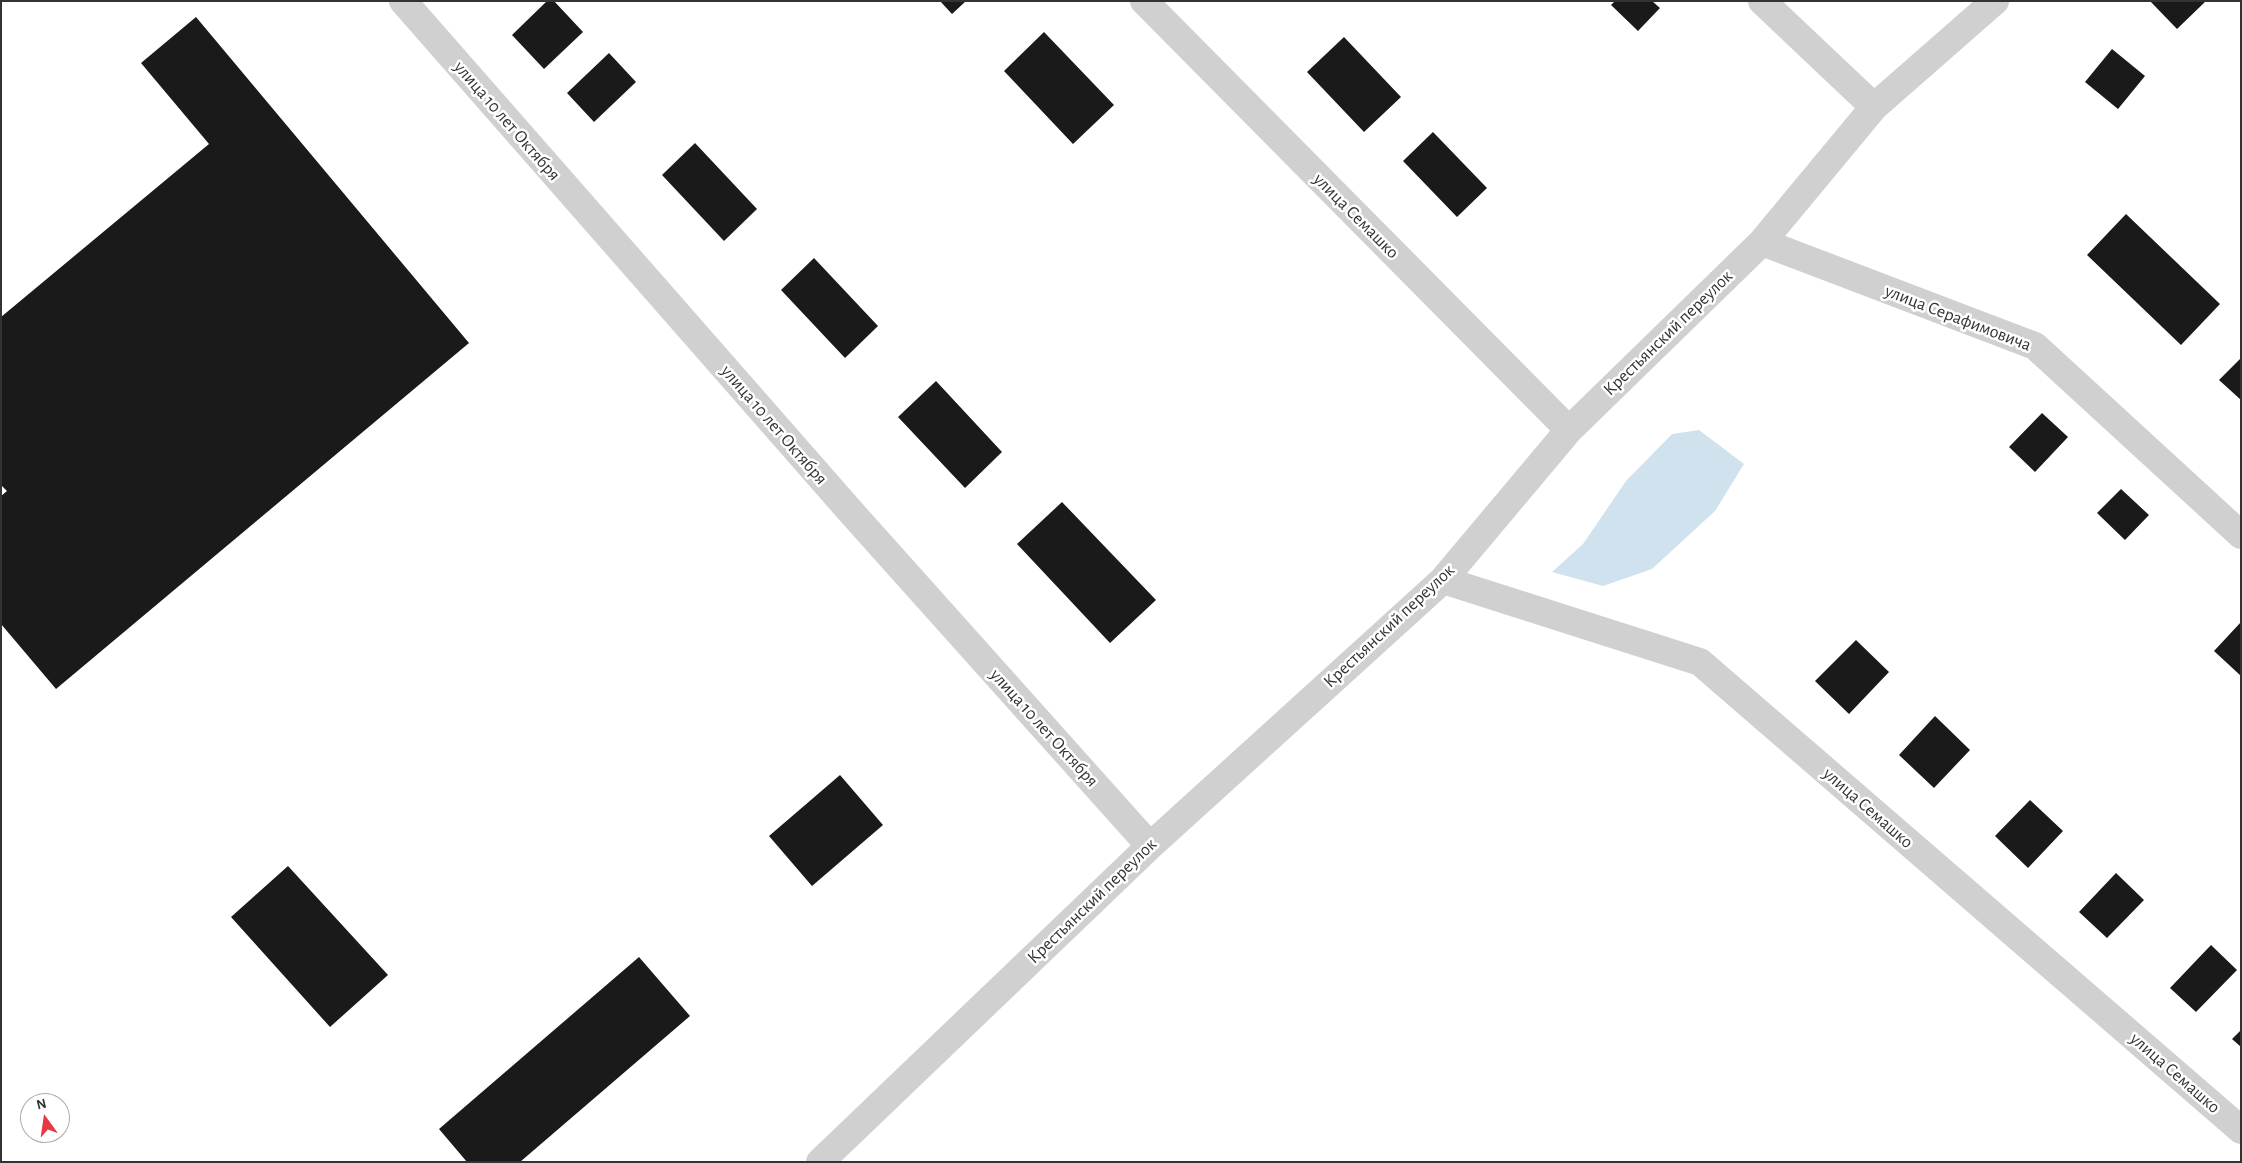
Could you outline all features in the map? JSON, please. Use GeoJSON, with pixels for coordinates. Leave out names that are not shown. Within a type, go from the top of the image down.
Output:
{"type":"FeatureCollection","features":[{"type":"Feature","properties":{"kind":"street","name":"улица 10 лет Октября"},"geometry":{"type":"LineString","coordinates":[[403,1],[851,512],[1150,846]]}},
{"type":"Feature","properties":{"kind":"street","name":"улица Семашко"},"geometry":{"type":"LineString","coordinates":[[1144,1],[1569,430]]}},
{"type":"Feature","properties":{"kind":"street"},"geometry":{"type":"LineString","coordinates":[[1762,1],[1874,107]]}},
{"type":"Feature","properties":{"kind":"street","name":"Крестьянский переулок"},"geometry":{"type":"LineString","coordinates":[[820,1162],[1150,846],[1443,580],[1569,430],[1762,242],[1874,107],[1995,1]]}},
{"type":"Feature","properties":{"kind":"street","name":"улица Серафимовича"},"geometry":{"type":"LineString","coordinates":[[1762,242],[2035,346],[2241,535]]}},
{"type":"Feature","properties":{"kind":"street","name":"улица Семашко"},"geometry":{"type":"LineString","coordinates":[[1443,580],[1700,662],[2241,1130]]}},
{"type":"Feature","properties":{"kind":"water"},"geometry":{"type":"Polygon","coordinates":[[[1699,430],[1744,464],[1715,511],[1652,569],[1603,586],[1552,572],[1583,544],[1626,481],[1672,434],[1699,430]]]}},
{"type":"Feature","properties":{"kind":"building"},"geometry":{"type":"Polygon","coordinates":[[[547,1],[554,1],[583,32],[544,69],[512,35],[547,1]]]}},
{"type":"Feature","properties":{"kind":"building"},"geometry":{"type":"Polygon","coordinates":[[[940,1],[966,1],[952,14],[940,1]]]}},
{"type":"Feature","properties":{"kind":"building"},"geometry":{"type":"Polygon","coordinates":[[[1615,1],[1652,1],[1660,8],[1638,31],[1611,5],[1615,1]]]}},
{"type":"Feature","properties":{"kind":"building"},"geometry":{"type":"Polygon","coordinates":[[[2150,1],[2206,1],[2177,29],[2150,1]]]}},
{"type":"Feature","properties":{"kind":"building"},"geometry":{"type":"Polygon","coordinates":[[[196,17],[469,343],[56,689],[1,624],[1,496],[7,491],[1,485],[1,317],[209,144],[141,63],[196,17]]]}},
{"type":"Feature","properties":{"kind":"building"},"geometry":{"type":"Polygon","coordinates":[[[1044,32],[1114,105],[1073,144],[1004,71],[1044,32]]]}},
{"type":"Feature","properties":{"kind":"building"},"geometry":{"type":"Polygon","coordinates":[[[1344,37],[1401,97],[1364,132],[1307,72],[1344,37]]]}},
{"type":"Feature","properties":{"kind":"building"},"geometry":{"type":"Polygon","coordinates":[[[2112,49],[2145,76],[2118,109],[2085,82],[2112,49]]]}},
{"type":"Feature","properties":{"kind":"building"},"geometry":{"type":"Polygon","coordinates":[[[609,53],[636,82],[594,122],[567,93],[609,53]]]}},
{"type":"Feature","properties":{"kind":"building"},"geometry":{"type":"Polygon","coordinates":[[[1433,132],[1487,188],[1457,217],[1403,161],[1433,132]]]}},
{"type":"Feature","properties":{"kind":"building"},"geometry":{"type":"Polygon","coordinates":[[[695,143],[757,209],[724,241],[662,175],[695,143]]]}},
{"type":"Feature","properties":{"kind":"building"},"geometry":{"type":"Polygon","coordinates":[[[2126,214],[2220,304],[2181,345],[2087,255],[2126,214]]]}},
{"type":"Feature","properties":{"kind":"building"},"geometry":{"type":"Polygon","coordinates":[[[814,258],[878,326],[845,358],[781,290],[814,258]]]}},
{"type":"Feature","properties":{"kind":"building"},"geometry":{"type":"Polygon","coordinates":[[[2241,358],[2241,400],[2219,380],[2241,358]]]}},
{"type":"Feature","properties":{"kind":"building"},"geometry":{"type":"Polygon","coordinates":[[[936,381],[1002,452],[965,488],[898,417],[936,381]]]}},
{"type":"Feature","properties":{"kind":"building"},"geometry":{"type":"Polygon","coordinates":[[[2042,413],[2068,437],[2035,472],[2009,447],[2042,413]]]}},
{"type":"Feature","properties":{"kind":"building"},"geometry":{"type":"Polygon","coordinates":[[[2121,489],[2149,515],[2125,540],[2097,513],[2121,489]]]}},
{"type":"Feature","properties":{"kind":"building"},"geometry":{"type":"Polygon","coordinates":[[[1062,502],[1156,600],[1110,643],[1017,544],[1062,502]]]}},
{"type":"Feature","properties":{"kind":"building"},"geometry":{"type":"Polygon","coordinates":[[[2241,622],[2241,676],[2214,651],[2241,622]]]}},
{"type":"Feature","properties":{"kind":"building"},"geometry":{"type":"Polygon","coordinates":[[[1856,640],[1889,672],[1849,714],[1815,681],[1856,640]]]}},
{"type":"Feature","properties":{"kind":"building"},"geometry":{"type":"Polygon","coordinates":[[[1935,716],[1970,750],[1934,788],[1899,755],[1935,716]]]}},
{"type":"Feature","properties":{"kind":"building"},"geometry":{"type":"Polygon","coordinates":[[[840,775],[883,825],[812,886],[769,836],[840,775]]]}},
{"type":"Feature","properties":{"kind":"building"},"geometry":{"type":"Polygon","coordinates":[[[2030,800],[2063,831],[2028,868],[1995,836],[2030,800]]]}},
{"type":"Feature","properties":{"kind":"building"},"geometry":{"type":"Polygon","coordinates":[[[288,866],[388,975],[330,1027],[231,917],[288,866]]]}},
{"type":"Feature","properties":{"kind":"building"},"geometry":{"type":"Polygon","coordinates":[[[2116,873],[2144,900],[2107,938],[2079,912],[2116,873]]]}},
{"type":"Feature","properties":{"kind":"building"},"geometry":{"type":"Polygon","coordinates":[[[2211,945],[2237,970],[2196,1012],[2170,988],[2211,945]]]}},
{"type":"Feature","properties":{"kind":"building"},"geometry":{"type":"Polygon","coordinates":[[[639,957],[690,1016],[520,1162],[467,1162],[439,1129],[639,957]]]}},
{"type":"Feature","properties":{"kind":"building"},"geometry":{"type":"Polygon","coordinates":[[[2241,1030],[2241,1047],[2232,1039],[2241,1030]]]}}]}
